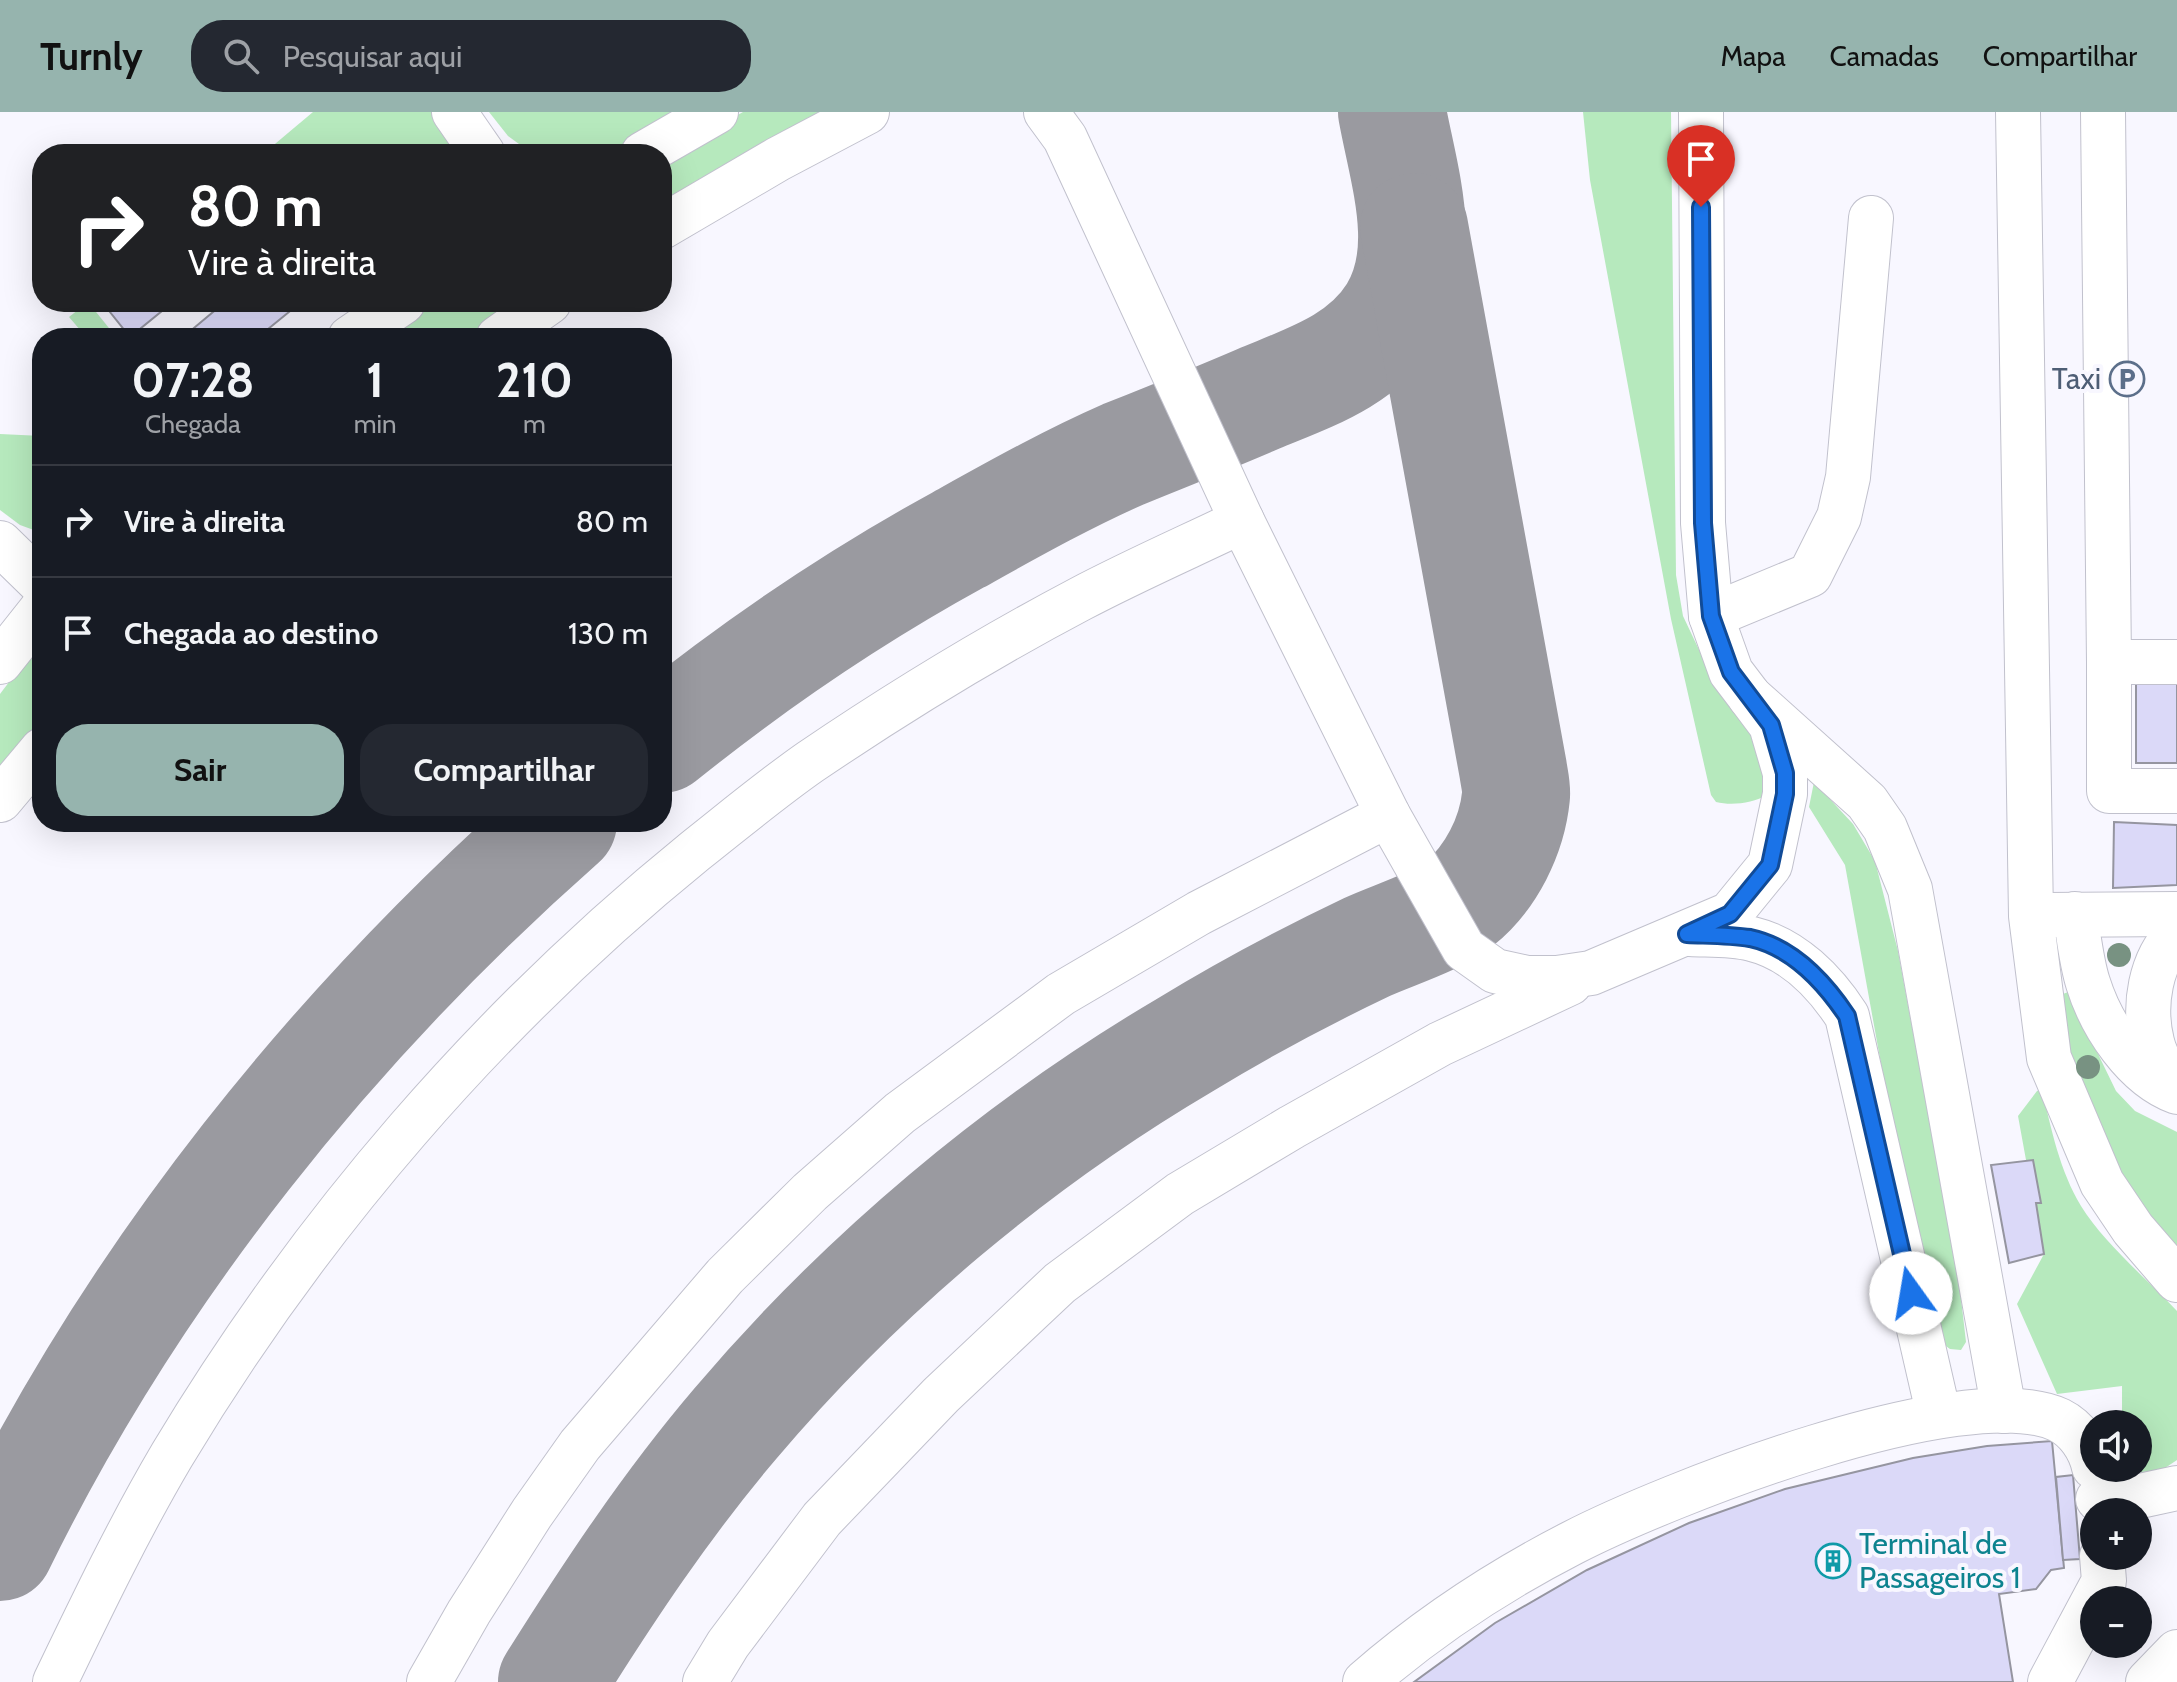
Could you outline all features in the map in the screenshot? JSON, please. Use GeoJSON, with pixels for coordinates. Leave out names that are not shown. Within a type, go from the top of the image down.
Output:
{"type":"FeatureCollection","features":[{"type":"Feature","properties":{"kind":"street"},"geometry":{"type":"LineString","coordinates":[[454,112],[476,144]]}},
{"type":"Feature","properties":{"kind":"street"},"geometry":{"type":"LineString","coordinates":[[660,144],[716,112]]}},
{"type":"Feature","properties":{"kind":"street"},"geometry":{"type":"LineString","coordinates":[[672,221],[778,159],[867,112]]}},
{"type":"Feature","properties":{"kind":"street"},"geometry":{"type":"LineString","coordinates":[[1046,112],[1065,138],[1242,521],[1388,815],[1464,949],[1495,971],[1527,978],[1591,973]]}},
{"type":"Feature","properties":{"kind":"street"},"geometry":{"type":"LineString","coordinates":[[705,1682],[728,1644],[822,1519],[941,1395],[1060,1283],[1180,1194],[1440,1044],[1591,973],[1730,914],[1770,865],[1781,825],[1785,773],[1771,725],[1731,672],[1711,616],[1703,523],[1701,112]]}},
{"type":"Feature","properties":{"kind":"street"},"geometry":{"type":"LineString","coordinates":[[2018,112],[2031,916],[2049,1058],[2102,1183],[2133,1229],[2177,1280]]}},
{"type":"Feature","properties":{"kind":"street"},"geometry":{"type":"LineString","coordinates":[[2103,112],[2109,791],[2177,791]]}},
{"type":"Feature","properties":{"kind":"street"},"geometry":{"type":"LineString","coordinates":[[1711,616],[1810,575],[1839,517],[1848,477],[1871,218]]}},
{"type":"Feature","properties":{"kind":"street"},"geometry":{"type":"LineString","coordinates":[[365,328],[388,312]]}},
{"type":"Feature","properties":{"kind":"street"},"geometry":{"type":"LineString","coordinates":[[512,328],[535,312]]}},
{"type":"Feature","properties":{"kind":"street"},"geometry":{"type":"LineString","coordinates":[[55,1682],[106,1575],[173,1454],[316,1241],[386,1154],[477,1053],[562,967],[655,884],[736,818],[831,748],[973,658],[1083,597],[1242,521]]}},
{"type":"Feature","properties":{"kind":"street"},"geometry":{"type":"LineString","coordinates":[[0,543],[32,574]]}},
{"type":"Feature","properties":{"kind":"street"},"geometry":{"type":"LineString","coordinates":[[0,662],[32,622]]}},
{"type":"Feature","properties":{"kind":"street"},"geometry":{"type":"LineString","coordinates":[[2109,662],[2177,662]]}},
{"type":"Feature","properties":{"kind":"street"},"geometry":{"type":"LineString","coordinates":[[1750,697],[1867,802],[1885,828],[1910,889],[2004,1411]]}},
{"type":"Feature","properties":{"kind":"street"},"geometry":{"type":"LineString","coordinates":[[0,800],[32,762]]}},
{"type":"Feature","properties":{"kind":"street"},"geometry":{"type":"LineString","coordinates":[[429,1682],[532,1513],[580,1445],[725,1276],[810,1192],[900,1113],[1061,994],[1199,913],[1388,815]]}},
{"type":"Feature","properties":{"kind":"street"},"geometry":{"type":"LineString","coordinates":[[2075,914],[2083,964],[2101,1014],[2145,1075],[2163,1087],[2177,1090]]}},
{"type":"Feature","properties":{"kind":"street"},"geometry":{"type":"LineString","coordinates":[[2031,916],[2177,914]]}},
{"type":"Feature","properties":{"kind":"street"},"geometry":{"type":"LineString","coordinates":[[1687,934],[1752,939],[1783,952],[1819,979],[1847,1016],[1939,1416]]}},
{"type":"Feature","properties":{"kind":"street"},"geometry":{"type":"LineString","coordinates":[[2177,934],[2163,950],[2155,971],[2150,993],[2150,1019],[2152,1042],[2161,1066],[2177,1090]]}},
{"type":"Feature","properties":{"kind":"street"},"geometry":{"type":"LineString","coordinates":[[1365,1682],[1478,1597],[1571,1543],[1673,1495],[1803,1451],[1939,1416],[2004,1411],[2057,1420],[2072,1428],[2084,1443],[2096,1486],[2140,1496],[2177,1488]]}},
{"type":"Feature","properties":{"kind":"street"},"geometry":{"type":"LineString","coordinates":[[2050,1682],[2104,1581],[2103,1570]]}},
{"type":"Feature","properties":{"kind":"street"},"geometry":{"type":"LineString","coordinates":[[2148,1682],[2177,1652]]}},
{"type":"Feature","properties":{"kind":"green space"},"geometry":{"type":"Polygon","coordinates":[[[313,112],[432,112],[446,133],[449,144],[275,144],[313,112]]]}},
{"type":"Feature","properties":{"kind":"green space"},"geometry":{"type":"Polygon","coordinates":[[[489,112],[680,112],[624,144],[519,144],[508,136],[489,112]]]}},
{"type":"Feature","properties":{"kind":"green space"},"geometry":{"type":"Polygon","coordinates":[[[743,112],[840,112],[672,208],[672,152],[743,112]]]}},
{"type":"Feature","properties":{"kind":"green space"},"geometry":{"type":"Polygon","coordinates":[[[1583,112],[1671,112],[1676,575],[1683,616],[1701,654],[1718,685],[1763,747],[1767,795],[1749,802],[1716,802],[1711,795],[1671,619],[1590,180],[1583,112]]]}},
{"type":"Feature","properties":{"kind":"green space"},"geometry":{"type":"Polygon","coordinates":[[[75,312],[96,312],[109,328],[78,328],[69,317],[75,312]]]}},
{"type":"Feature","properties":{"kind":"green space"},"geometry":{"type":"Polygon","coordinates":[[[418,312],[513,312],[492,328],[393,328],[418,312]]]}},
{"type":"Feature","properties":{"kind":"green space"},"geometry":{"type":"Polygon","coordinates":[[[0,434],[32,436],[32,529],[20,525],[0,510],[0,434]]]}},
{"type":"Feature","properties":{"kind":"green space"},"geometry":{"type":"Polygon","coordinates":[[[32,652],[32,745],[0,781],[0,694],[32,652]]]}},
{"type":"Feature","properties":{"kind":"green space"},"geometry":{"type":"Polygon","coordinates":[[[1814,782],[1853,824],[1875,861],[1898,951],[1959,1281],[1966,1342],[1961,1350],[1950,1349],[1943,1344],[1908,1213],[1845,865],[1809,807],[1814,782]]]}},
{"type":"Feature","properties":{"kind":"green space"},"geometry":{"type":"Polygon","coordinates":[[[2068,992],[2116,1091],[2135,1111],[2177,1132],[2177,1259],[2133,1215],[2071,1074],[2058,996],[2068,992]]]}},
{"type":"Feature","properties":{"kind":"green space"},"geometry":{"type":"Polygon","coordinates":[[[2042,1089],[2062,1164],[2081,1206],[2113,1247],[2177,1311],[2177,1460],[2162,1470],[2152,1471],[2152,1410],[2122,1410],[2122,1386],[2057,1394],[2017,1304],[2044,1254],[2033,1160],[2026,1160],[2018,1116],[2037,1091],[2042,1089]]]}},
{"type":"Feature","properties":{"kind":"building"},"geometry":{"type":"Polygon","coordinates":[[[110,312],[161,312],[141,328],[123,328],[110,312]]]}},
{"type":"Feature","properties":{"kind":"building"},"geometry":{"type":"Polygon","coordinates":[[[213,312],[289,312],[269,328],[194,328],[213,312]]]}},
{"type":"Feature","properties":{"kind":"building"},"geometry":{"type":"Polygon","coordinates":[[[2177,681],[2177,763],[2136,763],[2136,682],[2177,681]]]}},
{"type":"Feature","properties":{"kind":"building"},"geometry":{"type":"Polygon","coordinates":[[[2114,822],[2177,825],[2177,885],[2113,888],[2114,822]]]}},
{"type":"Feature","properties":{"kind":"building"},"geometry":{"type":"Polygon","coordinates":[[[2033,1160],[2041,1203],[2036,1203],[2044,1254],[2009,1263],[1991,1165],[2033,1160]]]}},
{"type":"Feature","properties":{"kind":"building","name":"Terminal de Passageiros 1"},"geometry":{"type":"Polygon","coordinates":[[[2052,1441],[2064,1568],[2051,1570],[2036,1589],[1999,1594],[2013,1682],[1414,1682],[1495,1623],[1587,1570],[1689,1523],[1785,1489],[1913,1458],[1987,1446],[2052,1441]]]}},
{"type":"Feature","properties":{"kind":"building"},"geometry":{"type":"Polygon","coordinates":[[[2073,1475],[2080,1559],[2063,1560],[2056,1477],[2073,1475]]]}},
{"type":"Feature","properties":{"kind":"taxiway"},"geometry":{"type":"LineString","coordinates":[[672,731],[806,633],[958,540],[1124,454],[1315,375],[1350,356],[1366,343],[1393,312],[1404,289],[1410,264],[1411,214],[1392,112]]}},
{"type":"Feature","properties":{"kind":"taxiway"},"geometry":{"type":"LineString","coordinates":[[552,1682],[639,1550],[735,1424],[835,1316],[944,1216],[1002,1169],[1123,1084],[1274,994],[1367,947],[1451,910],[1471,893],[1490,869],[1510,826],[1516,786],[1414,227]]}},
{"type":"Feature","properties":{"kind":"taxiway"},"geometry":{"type":"LineString","coordinates":[[0,1547],[54,1445],[113,1346],[177,1250],[246,1157],[319,1068],[397,982],[478,900],[552,832]]}},
{"type":"Feature","properties":{"kind":"place","name":"Taxi"},"geometry":{"type":"Point","coordinates":[2127,379]}},
{"type":"Feature","properties":{"kind":"place","name":"Terminal de Passageiros 1"},"geometry":{"type":"Point","coordinates":[1833,1561]}},
{"type":"Feature","properties":{"kind":"route"},"geometry":{"type":"LineString","coordinates":[[1701,207],[1703,523],[1711,616],[1731,672],[1771,725],[1785,773],[1785,794],[1781,825],[1770,865],[1730,914],[1687,934],[1752,939],[1783,952],[1819,979],[1847,1016],[1911,1293]]}}]}
